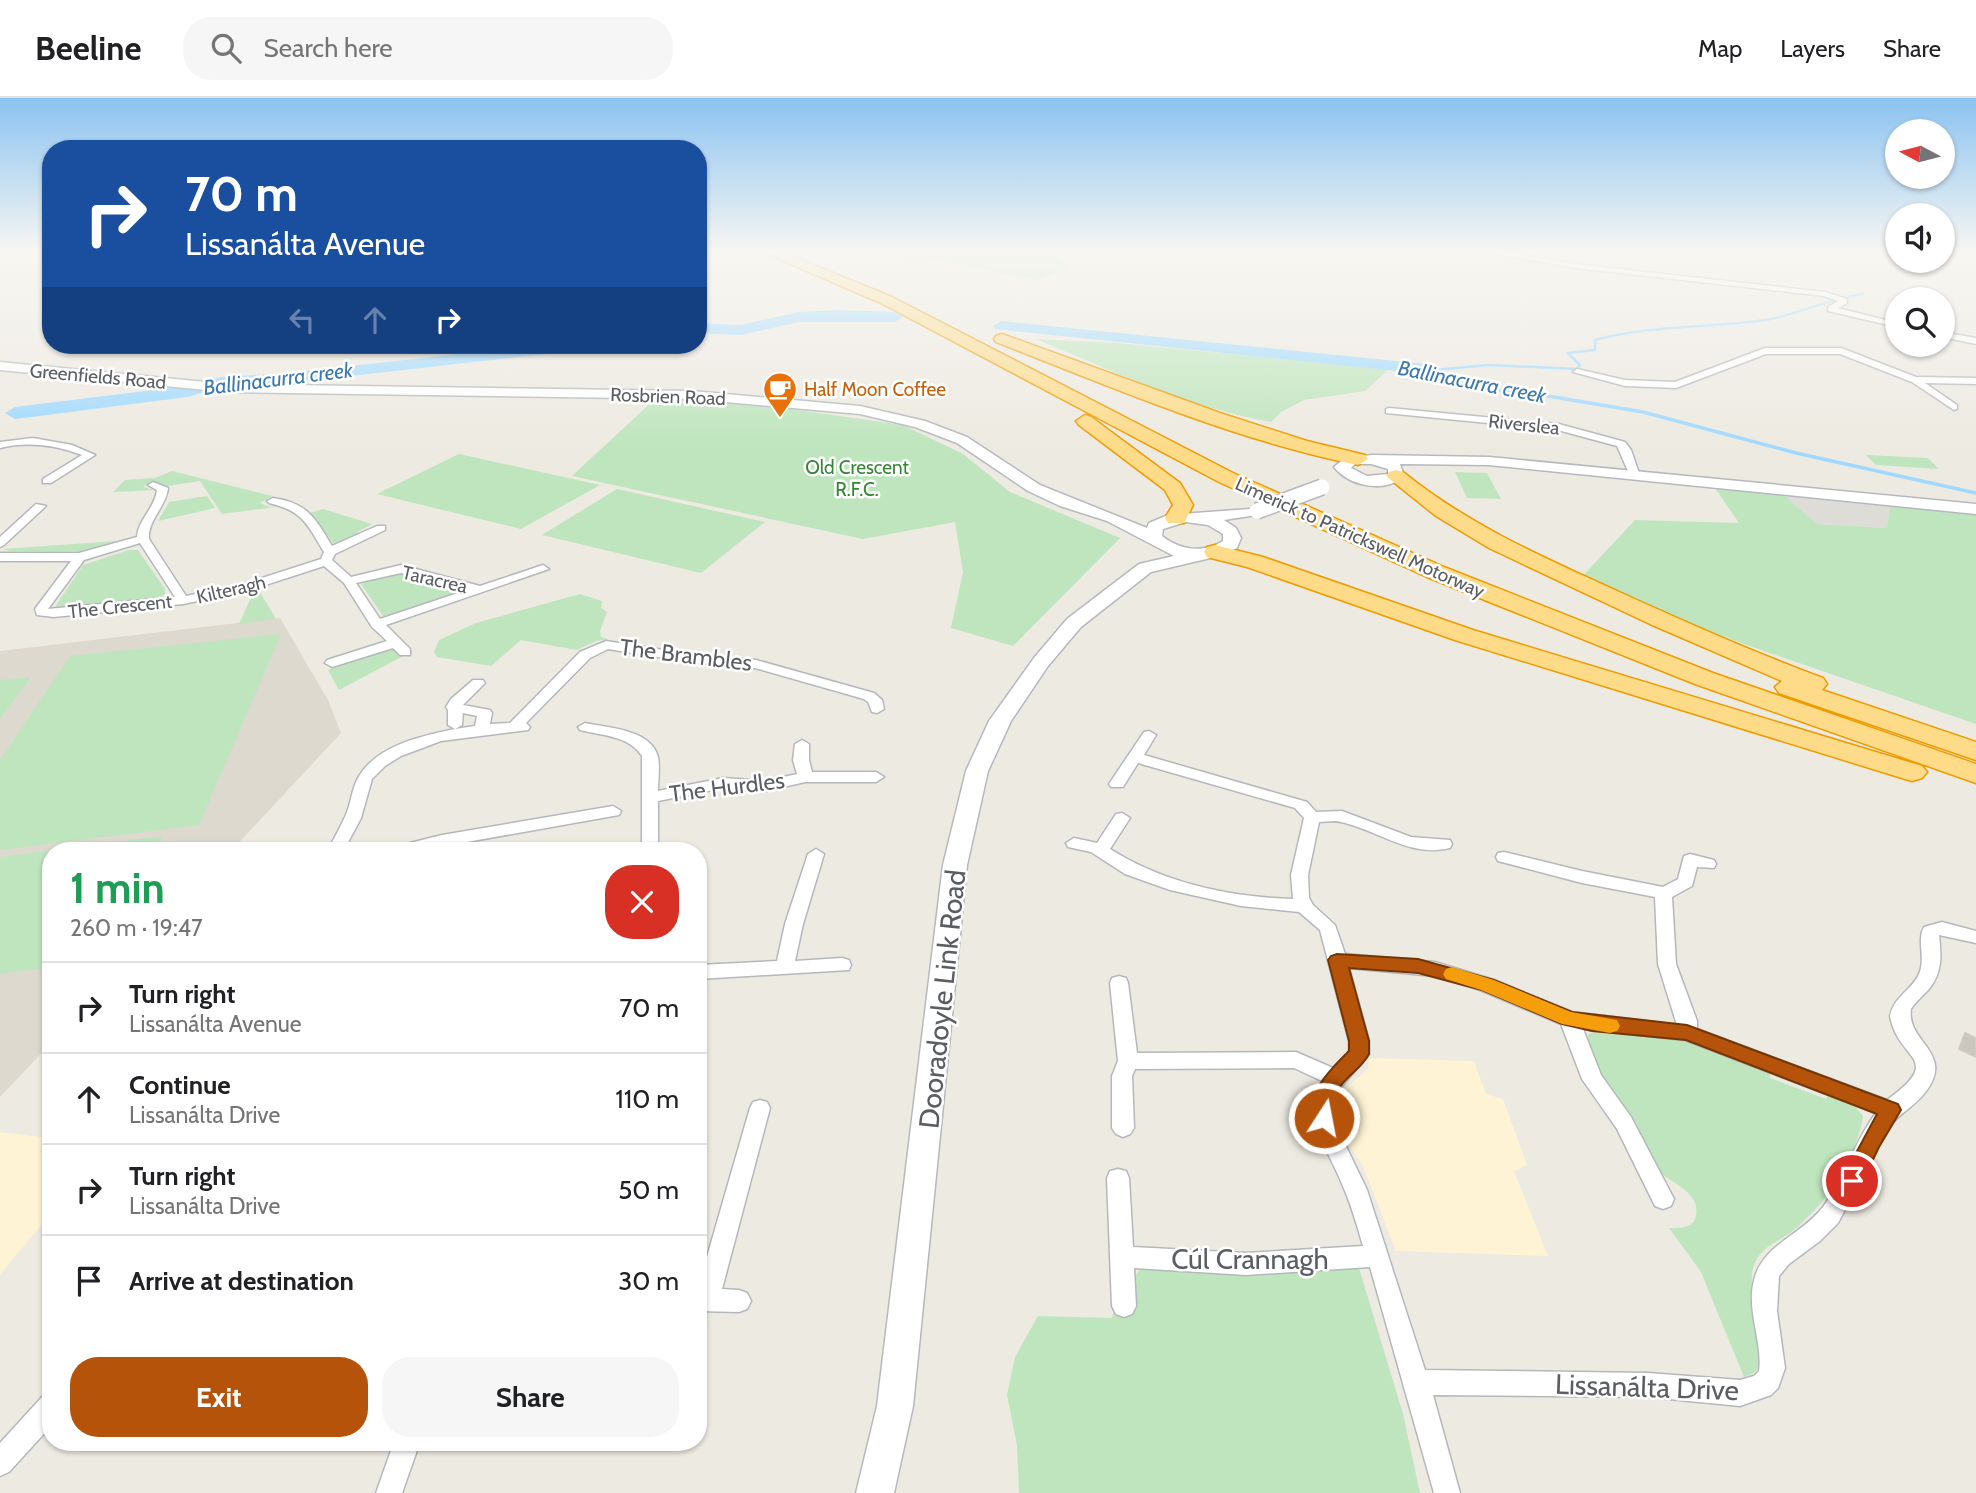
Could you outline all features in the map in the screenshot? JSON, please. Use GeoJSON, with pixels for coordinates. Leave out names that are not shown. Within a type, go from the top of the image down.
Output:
{"type":"FeatureCollection","features":[{"type":"Feature","properties":{"kind":"highway","name":"Limerick to Patrickswell Motorway"},"geometry":{"type":"LineString","coordinates":[[920,316],[1041,363],[1196,445],[1397,537],[1646,635],[1976,751]]}},
{"type":"Feature","properties":{"kind":"highway","name":"Limerick to Patrickswell Motorway"},"geometry":{"type":"LineString","coordinates":[[939,316],[997,348],[1030,375],[1195,463],[1443,576],[1717,683],[1976,774]]}},
{"type":"Feature","properties":{"kind":"highway"},"geometry":{"type":"LineString","coordinates":[[997,348],[1314,450],[1366,459]]}},
{"type":"Feature","properties":{"kind":"highway"},"geometry":{"type":"LineString","coordinates":[[997,348],[1173,487],[1183,505],[1163,531]]}},
{"type":"Feature","properties":{"kind":"highway"},"geometry":{"type":"LineString","coordinates":[[1397,473],[1435,507],[1552,571],[1746,658],[1874,706],[1976,740]]}},
{"type":"Feature","properties":{"kind":"highway"},"geometry":{"type":"LineString","coordinates":[[1216,546],[1478,640],[1976,792]]}},
{"type":"Feature","properties":{"kind":"main road"},"geometry":{"type":"LineString","coordinates":[[1397,473],[1390,464],[1366,459],[1343,464],[1343,470],[1354,477],[1372,481],[1387,480],[1428,459]]}},
{"type":"Feature","properties":{"kind":"main road"},"geometry":{"type":"LineString","coordinates":[[1197,518],[1257,511],[1322,487]]}},
{"type":"Feature","properties":{"kind":"main road","name":"Dooradoyle Link Road"},"geometry":{"type":"LineString","coordinates":[[876,1493],[895,1406],[955,865],[978,771],[1000,720],[1036,669]]}},
{"type":"Feature","properties":{"kind":"street"},"geometry":{"type":"LineString","coordinates":[[1860,316],[1885,322]]}},
{"type":"Feature","properties":{"kind":"street"},"geometry":{"type":"LineString","coordinates":[[1955,337],[1976,341]]}},
{"type":"Feature","properties":{"kind":"street"},"geometry":{"type":"LineString","coordinates":[[1577,372],[1625,383],[1676,385],[1765,351],[1841,351],[1915,380],[1954,407]]}},
{"type":"Feature","properties":{"kind":"street","name":"Greenfields Road"},"geometry":{"type":"LineString","coordinates":[[0,366],[197,385]]}},
{"type":"Feature","properties":{"kind":"street"},"geometry":{"type":"LineString","coordinates":[[1915,380],[1976,381]]}},
{"type":"Feature","properties":{"kind":"street","name":"Rosbrien Road"},"geometry":{"type":"LineString","coordinates":[[197,385],[692,395],[860,410],[940,430],[982,452],[1034,488],[1066,503],[1163,531],[1178,552],[1216,546]]}},
{"type":"Feature","properties":{"kind":"street","name":"Riverslea"},"geometry":{"type":"LineString","coordinates":[[1389,411],[1571,429],[1621,444],[1626,450],[1635,476]]}},
{"type":"Feature","properties":{"kind":"street"},"geometry":{"type":"LineString","coordinates":[[0,445],[17,440],[36,441],[90,454],[47,481]]}},
{"type":"Feature","properties":{"kind":"street"},"geometry":{"type":"LineString","coordinates":[[1366,459],[1489,461],[1976,509]]}},
{"type":"Feature","properties":{"kind":"street"},"geometry":{"type":"LineString","coordinates":[[1322,487],[1343,470]]}},
{"type":"Feature","properties":{"kind":"street"},"geometry":{"type":"LineString","coordinates":[[1322,487],[1372,481]]}},
{"type":"Feature","properties":{"kind":"street"},"geometry":{"type":"LineString","coordinates":[[0,557],[80,557],[143,540],[141,537],[144,527],[163,497],[163,488],[153,485]]}},
{"type":"Feature","properties":{"kind":"street"},"geometry":{"type":"LineString","coordinates":[[273,501],[290,502],[301,508],[328,556],[349,581],[377,624],[400,648],[332,663]]}},
{"type":"Feature","properties":{"kind":"street"},"geometry":{"type":"LineString","coordinates":[[0,543],[40,506]]}},
{"type":"Feature","properties":{"kind":"street"},"geometry":{"type":"LineString","coordinates":[[1216,546],[1257,511]]}},
{"type":"Feature","properties":{"kind":"street"},"geometry":{"type":"LineString","coordinates":[[1163,531],[1197,518],[1218,523],[1216,546]]}},
{"type":"Feature","properties":{"kind":"street"},"geometry":{"type":"LineString","coordinates":[[328,556],[381,528]]}},
{"type":"Feature","properties":{"kind":"street","name":"Dooradoyle Link Road"},"geometry":{"type":"LineString","coordinates":[[1145,568],[1163,531]]}},
{"type":"Feature","properties":{"kind":"street","name":"Kilteragh"},"geometry":{"type":"LineString","coordinates":[[143,540],[183,600],[246,587],[328,556]]}},
{"type":"Feature","properties":{"kind":"street","name":"Dooradoyle Link Road"},"geometry":{"type":"LineString","coordinates":[[1036,669],[1074,623],[1145,568],[1216,546]]}},
{"type":"Feature","properties":{"kind":"street","name":"The Crescent"},"geometry":{"type":"LineString","coordinates":[[80,557],[41,609],[42,612],[183,600]]}},
{"type":"Feature","properties":{"kind":"street","name":"Taracrea"},"geometry":{"type":"LineString","coordinates":[[349,581],[401,569],[481,590]]}},
{"type":"Feature","properties":{"kind":"street","name":"Taracrea"},"geometry":{"type":"LineString","coordinates":[[377,624],[543,569]]}},
{"type":"Feature","properties":{"kind":"street","name":"The Brambles"},"geometry":{"type":"LineString","coordinates":[[481,730],[521,727],[585,655],[606,645],[689,658],[755,664],[869,696],[875,700],[877,709]]}},
{"type":"Feature","properties":{"kind":"street"},"geometry":{"type":"LineString","coordinates":[[455,725],[453,707],[460,697],[478,683]]}},
{"type":"Feature","properties":{"kind":"street"},"geometry":{"type":"LineString","coordinates":[[340,842],[358,804],[362,785],[379,762],[423,742],[481,730],[485,713],[453,707]]}},
{"type":"Feature","properties":{"kind":"street"},"geometry":{"type":"LineString","coordinates":[[585,727],[631,737],[640,742],[650,756],[649,842]]}},
{"type":"Feature","properties":{"kind":"street"},"geometry":{"type":"LineString","coordinates":[[1117,784],[1149,735]]}},
{"type":"Feature","properties":{"kind":"street","name":"The Hurdles"},"geometry":{"type":"LineString","coordinates":[[802,744],[801,760],[806,776]]}},
{"type":"Feature","properties":{"kind":"street"},"geometry":{"type":"LineString","coordinates":[[1135,757],[1301,805],[1312,817],[1342,816],[1409,842],[1444,844]]}},
{"type":"Feature","properties":{"kind":"street","name":"The Hurdles"},"geometry":{"type":"LineString","coordinates":[[649,798],[723,783],[766,786],[806,776],[876,777]]}},
{"type":"Feature","properties":{"kind":"street"},"geometry":{"type":"LineString","coordinates":[[435,842],[613,811]]}},
{"type":"Feature","properties":{"kind":"street"},"geometry":{"type":"LineString","coordinates":[[1304,906],[1300,893],[1300,872],[1312,817]]}},
{"type":"Feature","properties":{"kind":"street"},"geometry":{"type":"LineString","coordinates":[[1101,850],[1122,818]]}},
{"type":"Feature","properties":{"kind":"street"},"geometry":{"type":"LineString","coordinates":[[1073,843],[1101,850],[1113,861],[1136,873],[1214,894],[1272,905],[1304,906],[1325,922],[1359,1041],[1359,1054],[1334,1078],[1326,1093],[1324,1118],[1331,1141],[1354,1186],[1377,1256],[1417,1382],[1447,1493]]}},
{"type":"Feature","properties":{"kind":"street"},"geometry":{"type":"LineString","coordinates":[[785,966],[794,924],[816,854]]}},
{"type":"Feature","properties":{"kind":"street"},"geometry":{"type":"LineString","coordinates":[[1504,857],[1582,877],[1663,893],[1671,892],[1686,882],[1690,860],[1708,864]]}},
{"type":"Feature","properties":{"kind":"street"},"geometry":{"type":"LineString","coordinates":[[1663,893],[1667,964],[1685,1013],[1687,1033]]}},
{"type":"Feature","properties":{"kind":"street","name":"Lissanálta Drive"},"geometry":{"type":"LineString","coordinates":[[1417,1382],[1648,1385],[1740,1393],[1762,1386],[1769,1379],[1773,1368],[1764,1290],[1769,1270],[1823,1223],[1852,1181],[1871,1141],[1891,1110],[1907,1099],[1922,1083],[1926,1074],[1926,1063],[1900,1017],[1902,1007],[1929,975],[1930,931],[1942,928],[1976,937]]}},
{"type":"Feature","properties":{"kind":"street"},"geometry":{"type":"LineString","coordinates":[[1337,960],[1435,969],[1487,985],[1569,1019],[1592,1024],[1687,1033],[1891,1110]]}},
{"type":"Feature","properties":{"kind":"street"},"geometry":{"type":"LineString","coordinates":[[707,971],[842,965]]}},
{"type":"Feature","properties":{"kind":"street"},"geometry":{"type":"LineString","coordinates":[[1119,984],[1128,1061],[1122,1076],[1123,1128]]}},
{"type":"Feature","properties":{"kind":"street"},"geometry":{"type":"LineString","coordinates":[[1569,1019],[1592,1079],[1624,1123],[1663,1199]]}},
{"type":"Feature","properties":{"kind":"street"},"geometry":{"type":"LineString","coordinates":[[1128,1061],[1296,1060],[1334,1078]]}},
{"type":"Feature","properties":{"kind":"street"},"geometry":{"type":"LineString","coordinates":[[707,1287],[760,1108]]}},
{"type":"Feature","properties":{"kind":"street"},"geometry":{"type":"LineString","coordinates":[[1118,1178],[1124,1306]]}},
{"type":"Feature","properties":{"kind":"street","name":"Cúl Crannagh"},"geometry":{"type":"LineString","coordinates":[[1122,1257],[1246,1264],[1377,1256]]}},
{"type":"Feature","properties":{"kind":"street"},"geometry":{"type":"LineString","coordinates":[[707,1300],[739,1301]]}},
{"type":"Feature","properties":{"kind":"street"},"geometry":{"type":"LineString","coordinates":[[0,1463],[42,1416]]}},
{"type":"Feature","properties":{"kind":"street"},"geometry":{"type":"LineString","coordinates":[[389,1493],[404,1451]]}},
{"type":"Feature","properties":{"kind":"shaded area"},"geometry":{"type":"Polygon","coordinates":[[[1781,493],[1890,504],[1887,528],[1817,524],[1781,493]]]}},
{"type":"Feature","properties":{"kind":"shaded area"},"geometry":{"type":"Polygon","coordinates":[[[280,618],[328,700],[341,733],[239,842],[42,842],[42,1053],[0,1097],[0,651],[280,618]]]}},
{"type":"Feature","properties":{"kind":"shaded area"},"geometry":{"type":"Polygon","coordinates":[[[1369,1058],[1474,1061],[1486,1094],[1503,1099],[1527,1165],[1514,1171],[1548,1256],[1396,1251],[1363,1166],[1345,1139],[1340,1118],[1344,1090],[1368,1069],[1369,1058]]]}},
{"type":"Feature","properties":{"kind":"shaded area"},"geometry":{"type":"Polygon","coordinates":[[[0,1132],[42,1137],[42,1225],[0,1274],[0,1132]]]}},
{"type":"Feature","properties":{"kind":"green space"},"geometry":{"type":"Polygon","coordinates":[[[1036,339],[1118,343],[1389,369],[1365,391],[1304,400],[1281,412],[1271,422],[1181,398],[1036,339]]]}},
{"type":"Feature","properties":{"kind":"green space","name":"Old Crescent R.F.C."},"geometry":{"type":"Polygon","coordinates":[[[657,397],[740,402],[903,425],[963,454],[1010,492],[1120,538],[1013,646],[951,628],[963,572],[955,522],[863,539],[572,476],[657,397]]]}},
{"type":"Feature","properties":{"kind":"green space"},"geometry":{"type":"Polygon","coordinates":[[[459,454],[600,485],[521,529],[377,494],[459,454]]]}},
{"type":"Feature","properties":{"kind":"green space"},"geometry":{"type":"Polygon","coordinates":[[[1866,455],[1928,458],[1939,469],[1876,465],[1866,455]]]}},
{"type":"Feature","properties":{"kind":"green space"},"geometry":{"type":"Polygon","coordinates":[[[172,471],[272,496],[260,503],[269,507],[284,506],[222,514],[200,481],[167,486],[151,481],[143,487],[155,490],[113,492],[125,480],[155,478],[172,471]]]}},
{"type":"Feature","properties":{"kind":"green space"},"geometry":{"type":"Polygon","coordinates":[[[1455,472],[1487,473],[1501,499],[1467,498],[1455,472]]]}},
{"type":"Feature","properties":{"kind":"green space"},"geometry":{"type":"Polygon","coordinates":[[[1715,488],[1781,493],[1817,524],[1887,528],[1890,504],[1976,514],[1976,724],[1744,644],[1579,580],[1635,520],[1739,523],[1715,488]]]}},
{"type":"Feature","properties":{"kind":"green space"},"geometry":{"type":"Polygon","coordinates":[[[617,489],[765,522],[701,573],[542,535],[617,489]]]}},
{"type":"Feature","properties":{"kind":"green space"},"geometry":{"type":"Polygon","coordinates":[[[207,496],[215,508],[158,521],[169,502],[207,496]]]}},
{"type":"Feature","properties":{"kind":"green space"},"geometry":{"type":"Polygon","coordinates":[[[323,509],[372,524],[357,532],[360,535],[335,545],[310,513],[323,509]]]}},
{"type":"Feature","properties":{"kind":"green space"},"geometry":{"type":"Polygon","coordinates":[[[116,541],[87,551],[3,549],[116,541]]]}},
{"type":"Feature","properties":{"kind":"green space"},"geometry":{"type":"Polygon","coordinates":[[[129,550],[138,550],[165,589],[165,594],[158,598],[55,607],[83,565],[129,550]]]}},
{"type":"Feature","properties":{"kind":"green space"},"geometry":{"type":"Polygon","coordinates":[[[398,573],[460,588],[461,591],[394,616],[383,616],[361,584],[398,573]]]}},
{"type":"Feature","properties":{"kind":"green space"},"geometry":{"type":"Polygon","coordinates":[[[258,589],[276,619],[239,624],[254,591],[258,589]]]}},
{"type":"Feature","properties":{"kind":"green space"},"geometry":{"type":"Polygon","coordinates":[[[580,594],[602,601],[601,608],[607,612],[600,631],[601,637],[608,639],[596,641],[577,650],[521,640],[491,666],[437,657],[434,652],[439,640],[476,623],[580,594]]]}},
{"type":"Feature","properties":{"kind":"green space"},"geometry":{"type":"Polygon","coordinates":[[[281,634],[199,825],[64,842],[42,842],[42,845],[0,850],[0,760],[70,656],[281,634]]]}},
{"type":"Feature","properties":{"kind":"green space"},"geometry":{"type":"Polygon","coordinates":[[[387,650],[395,650],[403,656],[339,690],[328,670],[387,650]]]}},
{"type":"Feature","properties":{"kind":"green space"},"geometry":{"type":"Polygon","coordinates":[[[31,677],[0,719],[0,680],[31,677]]]}},
{"type":"Feature","properties":{"kind":"green space"},"geometry":{"type":"Polygon","coordinates":[[[163,836],[160,842],[116,842],[163,836]]]}},
{"type":"Feature","properties":{"kind":"green space"},"geometry":{"type":"Polygon","coordinates":[[[42,851],[42,968],[0,974],[0,857],[42,851]]]}},
{"type":"Feature","properties":{"kind":"green space"},"geometry":{"type":"Polygon","coordinates":[[[1593,1032],[1687,1040],[1770,1073],[1770,1078],[1826,1099],[1829,1094],[1852,1103],[1863,1116],[1854,1148],[1829,1192],[1807,1218],[1789,1234],[1765,1249],[1756,1261],[1752,1291],[1759,1362],[1757,1369],[1751,1374],[1744,1377],[1701,1272],[1669,1228],[1685,1227],[1692,1223],[1696,1216],[1694,1201],[1685,1190],[1657,1168],[1634,1119],[1603,1081],[1587,1042],[1588,1035],[1593,1032]]]}},
{"type":"Feature","properties":{"kind":"green space"},"geometry":{"type":"Polygon","coordinates":[[[1144,1268],[1359,1268],[1403,1414],[1420,1493],[1019,1493],[1017,1445],[1007,1395],[1015,1357],[1038,1316],[1112,1318],[1114,1311],[1135,1312],[1134,1281],[1139,1271],[1144,1268]]]}},
{"type":"Feature","properties":{"kind":"building"},"geometry":{"type":"Polygon","coordinates":[[[1965,1033],[1976,1038],[1976,1057],[1959,1049],[1965,1033]]]}},
{"type":"Feature","properties":{"kind":"waterway","name":"Ballinacurra creek"},"geometry":{"type":"LineString","coordinates":[[707,328],[741,330],[799,317],[816,316]]}},
{"type":"Feature","properties":{"kind":"waterway","name":"Ballinacurra creek"},"geometry":{"type":"LineString","coordinates":[[868,316],[895,317]]}},
{"type":"Feature","properties":{"kind":"waterway"},"geometry":{"type":"LineString","coordinates":[[1478,387],[1435,370],[1488,365],[1577,369],[1580,365],[1568,353],[1595,350],[1595,340],[1658,329],[1744,323],[1781,316]]}},
{"type":"Feature","properties":{"kind":"waterway","name":"Ballinacurra creek"},"geometry":{"type":"LineString","coordinates":[[1001,326],[1435,370]]}},
{"type":"Feature","properties":{"kind":"waterway","name":"Ballinacurra creek"},"geometry":{"type":"LineString","coordinates":[[15,413],[187,391],[221,382],[288,378],[502,354]]}},
{"type":"Feature","properties":{"kind":"waterway","name":"Ballinacurra creek"},"geometry":{"type":"LineString","coordinates":[[1473,385],[1478,387]]}},
{"type":"Feature","properties":{"kind":"waterway","name":"Ballinacurra creek"},"geometry":{"type":"LineString","coordinates":[[1478,387],[1643,412],[1796,453],[1976,493]]}},
{"type":"Feature","properties":{"kind":"slow traffic"},"geometry":{"type":"LineString","coordinates":[[1452,974],[1487,985],[1569,1019],[1610,1026]]}},
{"type":"Feature","properties":{"kind":"place","name":"Half Moon Coffee"},"geometry":{"type":"Point","coordinates":[780,419]}},
{"type":"Feature","properties":{"kind":"route"},"geometry":{"type":"LineString","coordinates":[[1324,1118],[1326,1093],[1334,1078],[1359,1054],[1359,1041],[1337,960],[1418,966],[1487,985],[1569,1019],[1592,1024],[1687,1033],[1891,1110],[1871,1141],[1852,1181]]}}]}
